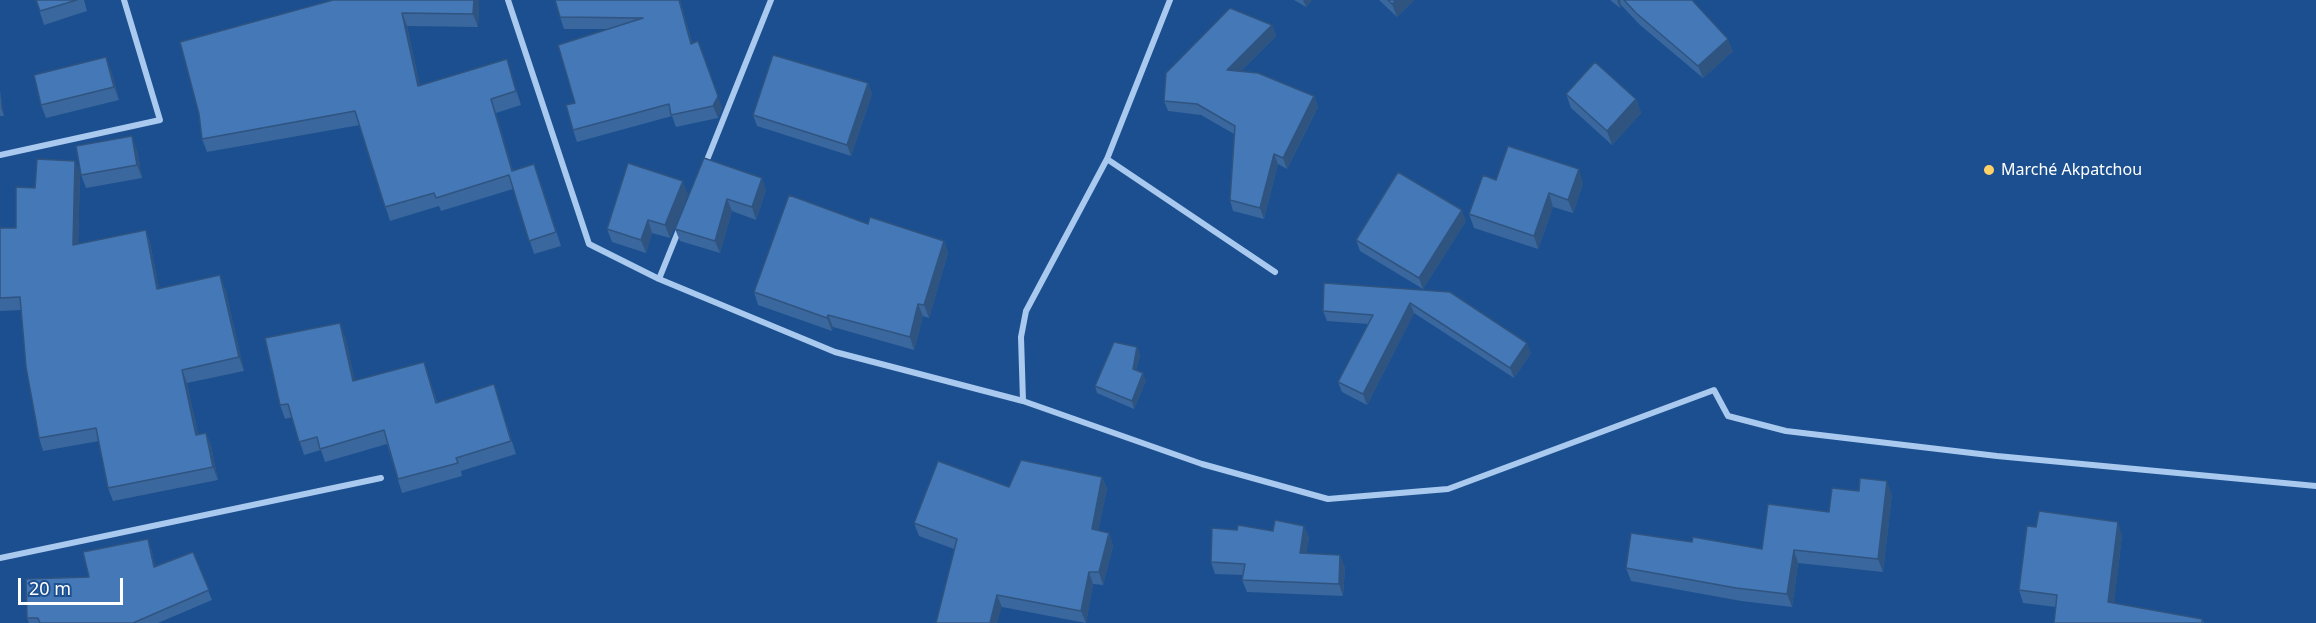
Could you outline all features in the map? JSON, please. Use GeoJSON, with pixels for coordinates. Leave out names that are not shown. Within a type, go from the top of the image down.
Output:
{"type":"FeatureCollection","features":[{"type":"Feature","properties":{"kind":"street"},"geometry":{"type":"LineString","coordinates":[[0,155],[160,120],[124,0]]}},
{"type":"Feature","properties":{"kind":"street"},"geometry":{"type":"LineString","coordinates":[[508,0],[589,244],[659,279],[835,352],[1023,401],[1202,464],[1328,499],[1448,489],[1714,390],[1728,417],[1786,431],[1997,456],[2316,486]]}},
{"type":"Feature","properties":{"kind":"street"},"geometry":{"type":"LineString","coordinates":[[702,172],[771,0]]}},
{"type":"Feature","properties":{"kind":"street"},"geometry":{"type":"LineString","coordinates":[[1023,401],[1021,337],[1026,311],[1107,159],[1170,0]]}},
{"type":"Feature","properties":{"kind":"street"},"geometry":{"type":"LineString","coordinates":[[1107,159],[1275,272]]}},
{"type":"Feature","properties":{"kind":"street"},"geometry":{"type":"LineString","coordinates":[[659,279],[685,215]]}},
{"type":"Feature","properties":{"kind":"street"},"geometry":{"type":"LineString","coordinates":[[0,551],[0,558],[381,478]]}},
{"type":"Feature","properties":{"kind":"building"},"geometry":{"type":"Polygon","coordinates":[[[36,0],[77,0],[40,11],[36,0]]]}},
{"type":"Feature","properties":{"kind":"building"},"geometry":{"type":"Polygon","coordinates":[[[333,0],[474,0],[473,14],[402,13],[418,86],[507,59],[516,91],[491,99],[512,171],[534,164],[556,232],[529,241],[509,175],[436,198],[434,193],[385,207],[355,111],[202,139],[199,114],[180,42],[333,0]]]}},
{"type":"Feature","properties":{"kind":"building"},"geometry":{"type":"Polygon","coordinates":[[[555,0],[679,0],[691,44],[698,41],[718,96],[713,106],[671,115],[669,104],[573,130],[566,105],[575,103],[558,45],[643,18],[560,17],[555,0]]]}},
{"type":"Feature","properties":{"kind":"building"},"geometry":{"type":"Polygon","coordinates":[[[1624,0],[1692,0],[1728,39],[1698,66],[1624,0]]]}},
{"type":"Feature","properties":{"kind":"building"},"geometry":{"type":"Polygon","coordinates":[[[1230,8],[1272,25],[1227,70],[1258,73],[1314,96],[1283,158],[1274,154],[1260,208],[1230,200],[1235,126],[1197,104],[1164,101],[1166,73],[1230,8]]]}},
{"type":"Feature","properties":{"kind":"building"},"geometry":{"type":"Polygon","coordinates":[[[773,55],[868,83],[847,145],[753,115],[773,55]]]}},
{"type":"Feature","properties":{"kind":"building"},"geometry":{"type":"Polygon","coordinates":[[[106,57],[114,87],[41,105],[34,75],[106,57]]]}},
{"type":"Feature","properties":{"kind":"building"},"geometry":{"type":"Polygon","coordinates":[[[1595,62],[1636,99],[1607,131],[1566,94],[1595,62]]]}},
{"type":"Feature","properties":{"kind":"building"},"geometry":{"type":"Polygon","coordinates":[[[132,136],[137,165],[81,175],[76,146],[132,136]]]}},
{"type":"Feature","properties":{"kind":"building"},"geometry":{"type":"Polygon","coordinates":[[[1508,146],[1579,169],[1568,200],[1549,193],[1534,236],[1469,214],[1483,175],[1496,180],[1508,146]]]}},
{"type":"Feature","properties":{"kind":"building"},"geometry":{"type":"Polygon","coordinates":[[[704,158],[762,178],[752,207],[727,199],[715,241],[675,229],[704,158]]]}},
{"type":"Feature","properties":{"kind":"building"},"geometry":{"type":"Polygon","coordinates":[[[37,159],[75,161],[73,245],[146,230],[157,289],[220,275],[239,357],[182,370],[196,435],[206,433],[213,467],[108,488],[96,428],[39,438],[26,367],[20,297],[0,298],[0,228],[16,228],[16,187],[35,188],[37,159]]]}},
{"type":"Feature","properties":{"kind":"building"},"geometry":{"type":"Polygon","coordinates":[[[628,163],[683,181],[665,225],[648,220],[641,240],[607,229],[628,163]]]}},
{"type":"Feature","properties":{"kind":"building"},"geometry":{"type":"Polygon","coordinates":[[[1398,172],[1462,210],[1419,278],[1356,240],[1398,172]]]}},
{"type":"Feature","properties":{"kind":"building"},"geometry":{"type":"Polygon","coordinates":[[[789,195],[868,224],[870,217],[944,241],[924,305],[918,304],[910,337],[828,315],[827,318],[754,292],[789,195]]]}},
{"type":"Feature","properties":{"kind":"building"},"geometry":{"type":"Polygon","coordinates":[[[1324,283],[1450,292],[1527,343],[1510,368],[1410,303],[1363,394],[1338,382],[1373,315],[1323,311],[1324,283]]]}},
{"type":"Feature","properties":{"kind":"building"},"geometry":{"type":"Polygon","coordinates":[[[340,323],[353,381],[424,362],[436,403],[494,384],[511,441],[456,458],[458,463],[398,479],[384,430],[320,449],[317,437],[299,442],[288,404],[280,405],[265,338],[340,323]]]}},
{"type":"Feature","properties":{"kind":"building"},"geometry":{"type":"Polygon","coordinates":[[[1114,342],[1137,347],[1133,369],[1143,373],[1132,401],[1095,386],[1114,342]]]}},
{"type":"Feature","properties":{"kind":"building"},"geometry":{"type":"Polygon","coordinates":[[[1021,460],[1102,477],[1092,529],[1109,533],[1099,572],[1089,572],[1081,611],[997,595],[990,623],[936,623],[957,539],[914,523],[938,461],[1009,487],[1021,460]]]}},
{"type":"Feature","properties":{"kind":"building"},"geometry":{"type":"Polygon","coordinates":[[[1860,478],[1887,481],[1878,559],[1794,550],[1787,594],[1736,588],[1626,568],[1631,533],[1692,542],[1693,537],[1762,549],[1768,504],[1829,512],[1832,488],[1859,491],[1860,478]]]}},
{"type":"Feature","properties":{"kind":"building"},"geometry":{"type":"Polygon","coordinates":[[[2039,511],[2118,522],[2108,602],[2202,619],[2202,623],[2054,623],[2057,595],[2019,590],[2027,526],[2036,527],[2039,511]]]}},
{"type":"Feature","properties":{"kind":"building"},"geometry":{"type":"Polygon","coordinates":[[[1275,520],[1304,526],[1300,553],[1340,555],[1339,584],[1242,580],[1245,564],[1211,562],[1212,528],[1237,530],[1238,525],[1273,531],[1275,520]]]}},
{"type":"Feature","properties":{"kind":"building"},"geometry":{"type":"Polygon","coordinates":[[[148,539],[154,567],[193,552],[209,590],[133,623],[40,623],[38,618],[27,618],[26,579],[89,577],[83,552],[148,539]]]}},
{"type":"Feature","properties":{"kind":"place","name":"Marché Akpatchou"},"geometry":{"type":"Point","coordinates":[1989,170]}}]}
